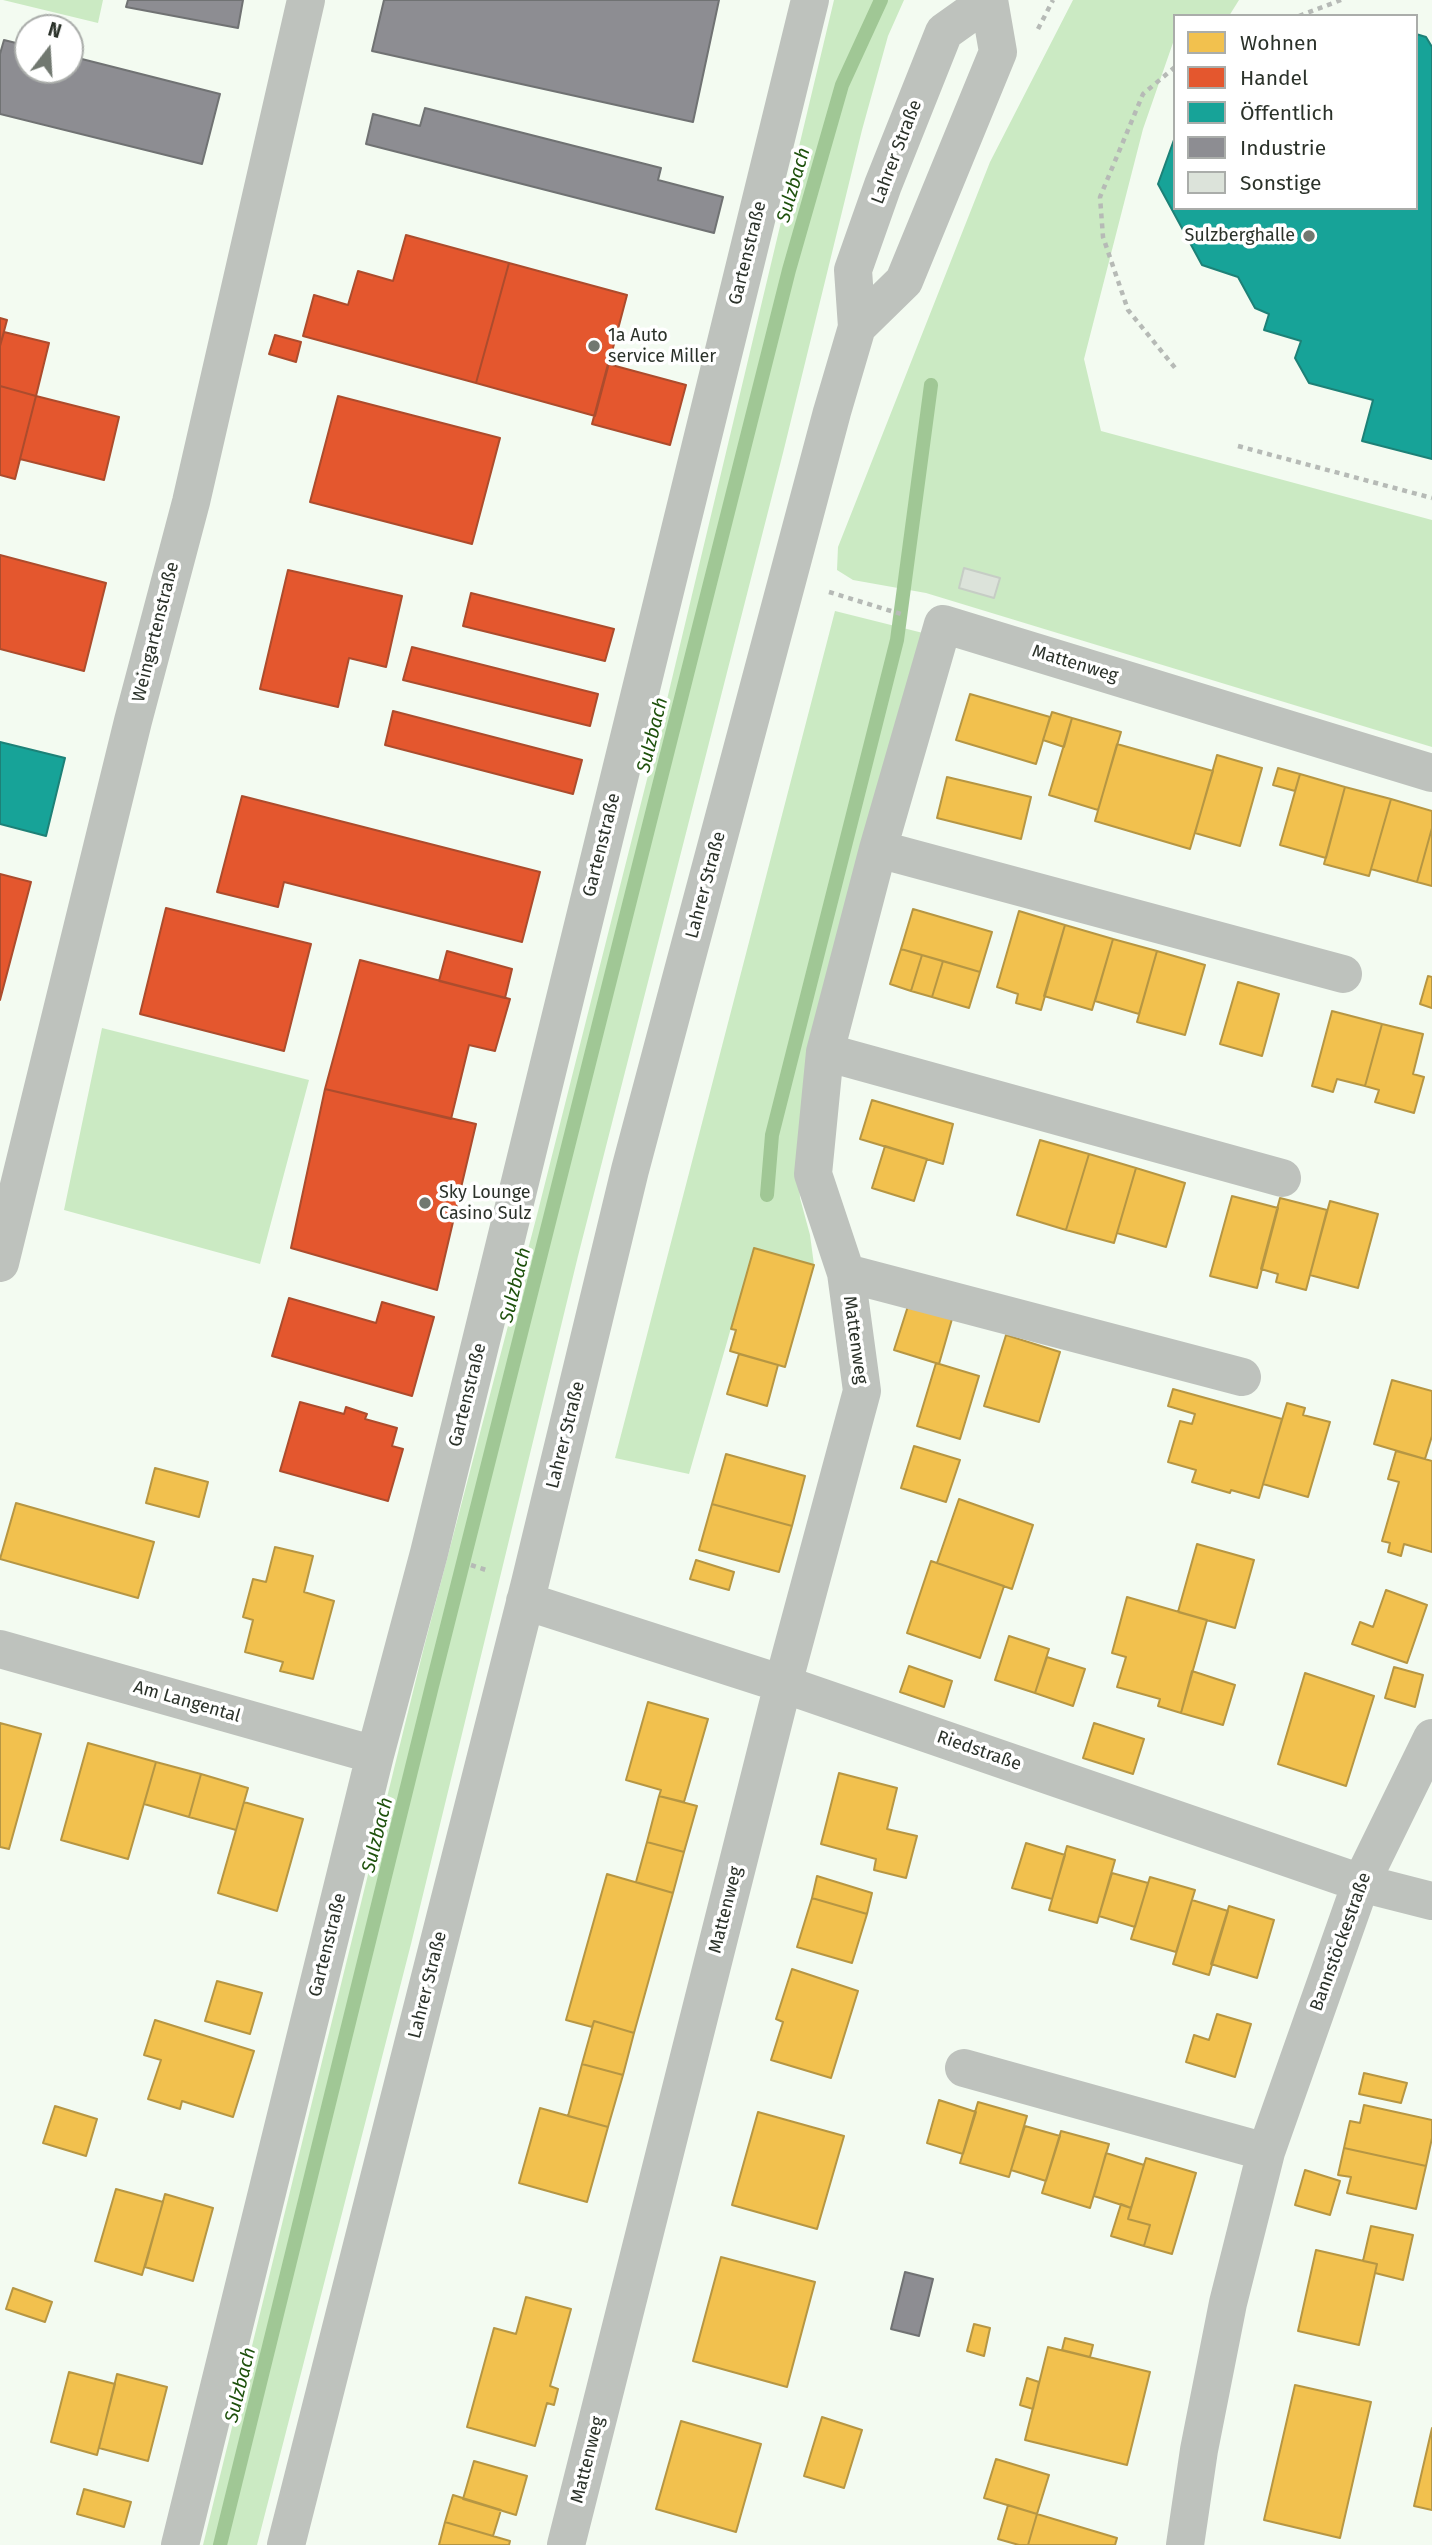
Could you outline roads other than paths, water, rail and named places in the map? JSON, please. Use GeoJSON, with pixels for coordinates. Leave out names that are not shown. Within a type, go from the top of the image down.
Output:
{"type":"FeatureCollection","features":[{"type":"Feature","properties":{"kind":"street","name":"Weingartenstraße"},"geometry":{"type":"LineString","coordinates":[[0,1263],[133,721],[191,502],[306,0]]}},
{"type":"Feature","properties":{"kind":"street","name":"Gartenstraße"},"geometry":{"type":"LineString","coordinates":[[180,2545],[375,1755],[429,1553],[810,0]]}},
{"type":"Feature","properties":{"kind":"street","name":"Lahrer Straße"},"geometry":{"type":"LineString","coordinates":[[286,2545],[525,1601],[630,1170],[857,327],[853,270],[883,185],[944,32],[989,0],[999,52],[904,281],[857,327]]}},
{"type":"Feature","properties":{"kind":"street","name":"Mattenweg"},"geometry":{"type":"LineString","coordinates":[[566,2545],[783,1684],[863,1391],[846,1273],[813,1174],[825,1052],[878,849],[943,624],[1432,773]]}},
{"type":"Feature","properties":{"kind":"street"},"geometry":{"type":"LineString","coordinates":[[878,849],[1343,974]]}},
{"type":"Feature","properties":{"kind":"street"},"geometry":{"type":"LineString","coordinates":[[825,1052],[1282,1178]]}},
{"type":"Feature","properties":{"kind":"street","name":"Mattenweg"},"geometry":{"type":"LineString","coordinates":[[846,1273],[1241,1377]]}},
{"type":"Feature","properties":{"kind":"street","name":"Riedstraße"},"geometry":{"type":"LineString","coordinates":[[525,1601],[783,1684],[1361,1883],[1432,1901]]}},
{"type":"Feature","properties":{"kind":"street","name":"Am Langental"},"geometry":{"type":"LineString","coordinates":[[0,1649],[375,1755]]}},
{"type":"Feature","properties":{"kind":"street","name":"Bannstöckestraße"},"geometry":{"type":"LineString","coordinates":[[1185,2545],[1199,2450],[1228,2303],[1266,2152],[1361,1883],[1432,1738]]}},
{"type":"Feature","properties":{"kind":"street"},"geometry":{"type":"LineString","coordinates":[[964,2068],[1266,2152]]}},
{"type":"Feature","properties":{"kind":"waterway","name":"Sulzbach"},"geometry":{"type":"LineString","coordinates":[[220,2545],[432,1686],[789,270],[842,85],[881,0]]}},
{"type":"Feature","properties":{"kind":"waterway"},"geometry":{"type":"LineString","coordinates":[[767,1195],[772,1135],[897,640],[931,385]]}},
{"type":"Feature","properties":{"kind":"place","name":"Sulzberghalle"},"geometry":{"type":"Point","coordinates":[1309,236]}},
{"type":"Feature","properties":{"kind":"place","name":"1a Auto service Miller"},"geometry":{"type":"Point","coordinates":[594,346]}},
{"type":"Feature","properties":{"kind":"place","name":"Sky Lounge Casino Sulz"},"geometry":{"type":"Point","coordinates":[425,1203]}}]}
